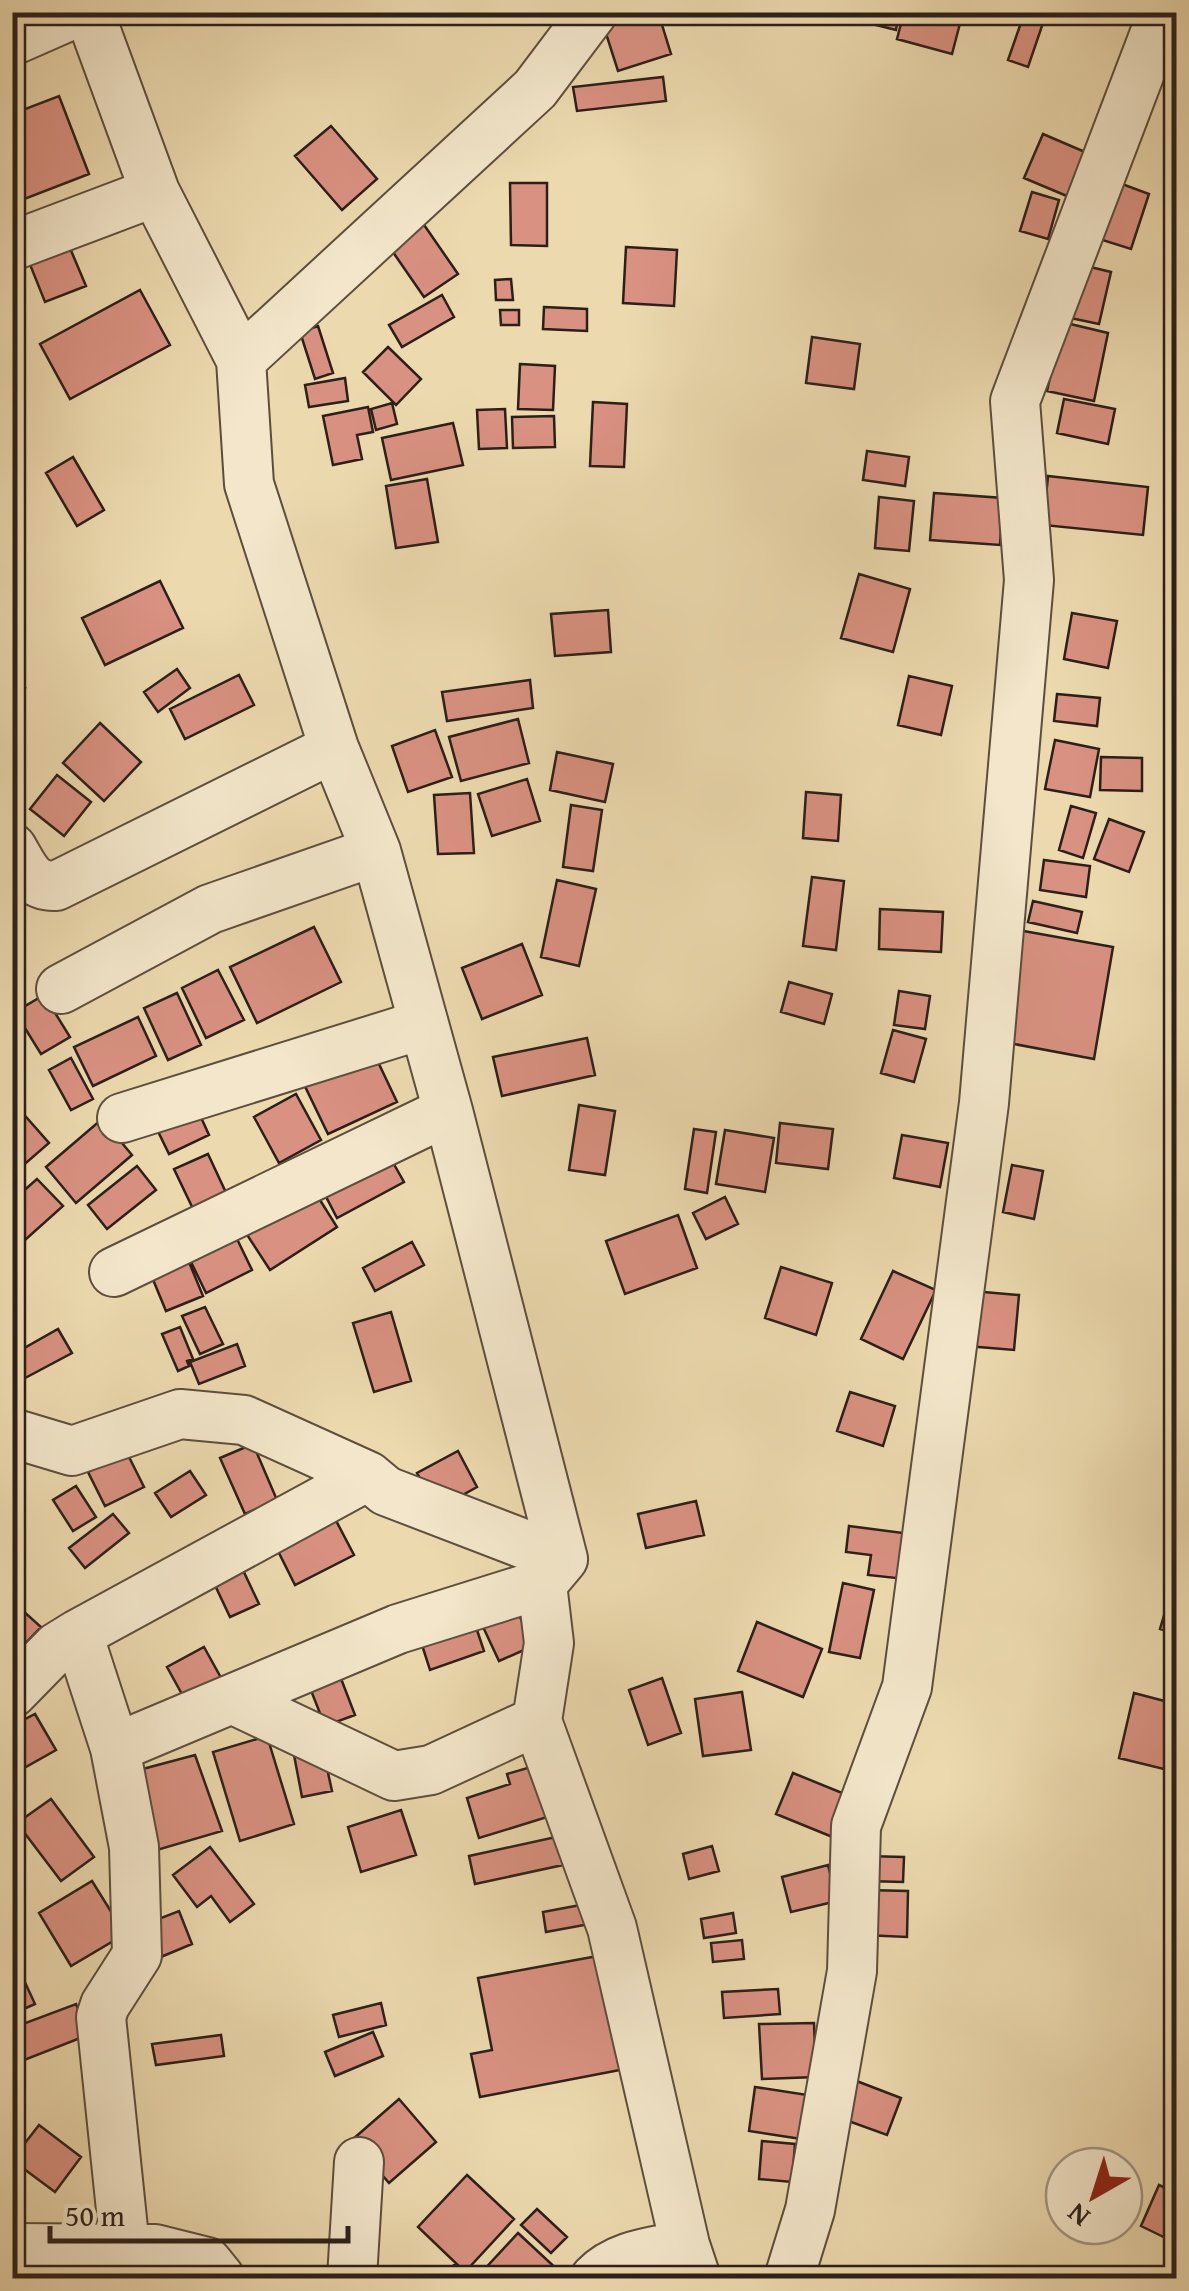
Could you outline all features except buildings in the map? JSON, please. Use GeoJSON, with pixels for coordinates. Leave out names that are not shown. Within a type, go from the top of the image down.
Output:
{"type":"FeatureCollection","features":[{"type":"Feature","properties":{"kind":"street"},"geometry":{"type":"LineString","coordinates":[[12,41],[78,12]]}},
{"type":"Feature","properties":{"kind":"street"},"geometry":{"type":"LineString","coordinates":[[89,12],[155,192],[240,360],[249,484],[334,748],[376,851],[448,1110],[553,1571],[549,1643],[537,1720],[612,1928],[691,2262],[621,2260],[606,2267],[596,2278]]}},
{"type":"Feature","properties":{"kind":"street"},"geometry":{"type":"LineString","coordinates":[[240,360],[536,89],[592,12]]}},
{"type":"Feature","properties":{"kind":"street"},"geometry":{"type":"LineString","coordinates":[[789,2278],[810,2210],[852,1972],[856,1826],[907,1687],[984,1103],[1029,580],[1014,401],[1163,12]]}},
{"type":"Feature","properties":{"kind":"street"},"geometry":{"type":"LineString","coordinates":[[14,241],[155,192]]}},
{"type":"Feature","properties":{"kind":"street"},"geometry":{"type":"LineString","coordinates":[[12,848],[29,877],[38,884],[56,886],[334,748]]}},
{"type":"Feature","properties":{"kind":"street"},"geometry":{"type":"LineString","coordinates":[[61,989],[210,909],[376,851]]}},
{"type":"Feature","properties":{"kind":"street"},"geometry":{"type":"LineString","coordinates":[[122,1118],[424,1024]]}},
{"type":"Feature","properties":{"kind":"street"},"geometry":{"type":"LineString","coordinates":[[114,1272],[448,1110]]}},
{"type":"Feature","properties":{"kind":"street"},"geometry":{"type":"LineString","coordinates":[[12,1433],[72,1451],[180,1414],[244,1420],[368,1476],[386,1491],[553,1571]]}},
{"type":"Feature","properties":{"kind":"street"},"geometry":{"type":"LineString","coordinates":[[12,1693],[56,1647],[368,1476]]}},
{"type":"Feature","properties":{"kind":"street"},"geometry":{"type":"LineString","coordinates":[[115,1748],[398,1629],[553,1571]]}},
{"type":"Feature","properties":{"kind":"street"},"geometry":{"type":"LineString","coordinates":[[78,1634],[115,1748],[133,1832],[137,1956],[104,2005],[101,2017],[125,2248]]}},
{"type":"Feature","properties":{"kind":"street"},"geometry":{"type":"LineString","coordinates":[[232,1699],[394,1776],[431,1770],[537,1720]]}},
{"type":"Feature","properties":{"kind":"street"},"geometry":{"type":"LineString","coordinates":[[352,2278],[359,2162]]}},
{"type":"Feature","properties":{"kind":"street"},"geometry":{"type":"LineString","coordinates":[[12,2248],[155,2248],[207,2262],[220,2278]]}}]}
